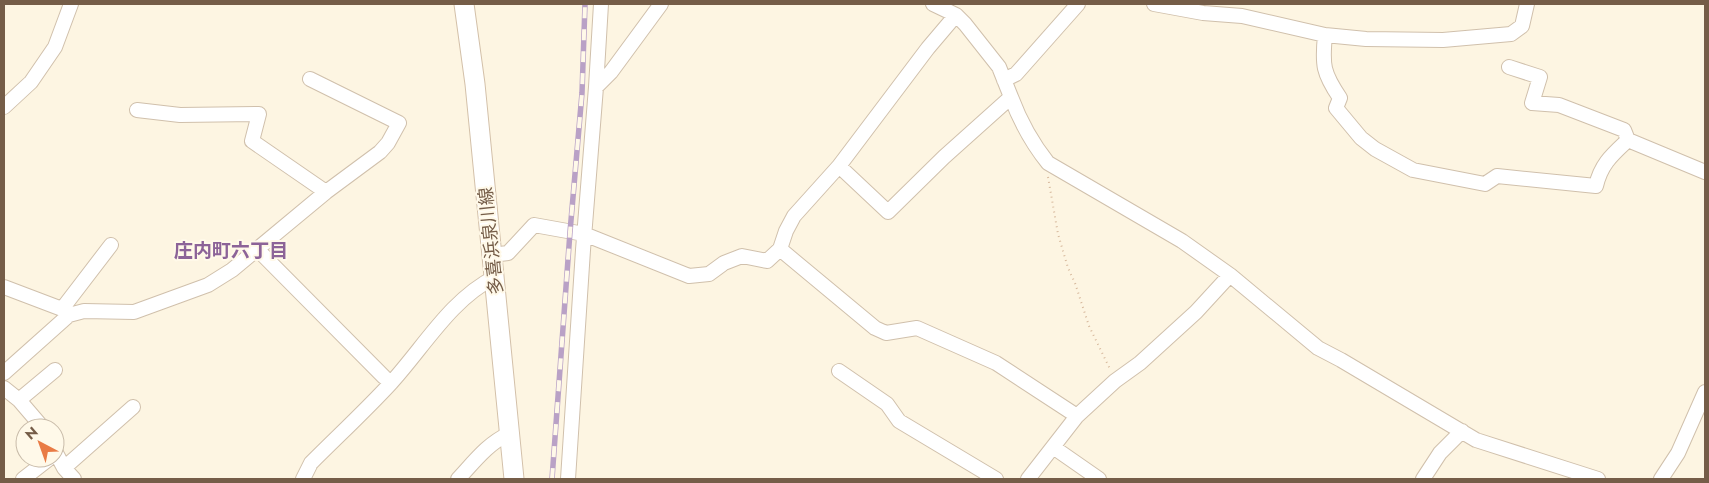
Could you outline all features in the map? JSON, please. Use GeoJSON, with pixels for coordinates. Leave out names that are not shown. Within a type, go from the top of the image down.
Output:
{"type":"FeatureCollection","features":[{"type":"Feature","properties":{"kind":"main road","name":"多喜浜泉川線"},"geometry":{"type":"LineString","coordinates":[[464,4],[476,84],[514,479]]}},
{"type":"Feature","properties":{"kind":"street"},"geometry":{"type":"LineString","coordinates":[[4,107],[31,82],[55,47],[71,4]]}},
{"type":"Feature","properties":{"kind":"street"},"geometry":{"type":"LineString","coordinates":[[568,479],[601,4]]}},
{"type":"Feature","properties":{"kind":"street"},"geometry":{"type":"LineString","coordinates":[[596,87],[611,72],[661,4]]}},
{"type":"Feature","properties":{"kind":"street"},"geometry":{"type":"LineString","coordinates":[[933,4],[956,15],[999,67],[1018,117],[1038,151],[1048,163],[1182,241],[1230,275],[1318,348],[1476,440],[1598,479]]}},
{"type":"Feature","properties":{"kind":"street"},"geometry":{"type":"LineString","coordinates":[[1004,80],[1016,74],[1078,4]]}},
{"type":"Feature","properties":{"kind":"street"},"geometry":{"type":"LineString","coordinates":[[1154,4],[1203,13],[1242,16],[1325,35],[1366,39],[1443,40],[1512,34],[1522,26],[1526,4]]}},
{"type":"Feature","properties":{"kind":"street"},"geometry":{"type":"LineString","coordinates":[[492,255],[508,252],[534,225],[584,234],[689,276],[709,274],[724,262],[742,256],[768,261],[780,250],[786,231],[794,216],[839,166],[928,48],[956,15]]}},
{"type":"Feature","properties":{"kind":"street"},"geometry":{"type":"LineString","coordinates":[[1325,35],[1324,69],[1330,83],[1340,98],[1336,108],[1361,138],[1375,149],[1413,170],[1485,184],[1497,176],[1596,186],[1605,162],[1628,140]]}},
{"type":"Feature","properties":{"kind":"street"},"geometry":{"type":"LineString","coordinates":[[1509,67],[1540,77],[1532,103],[1559,105],[1624,130],[1628,140],[1705,172]]}},
{"type":"Feature","properties":{"kind":"street"},"geometry":{"type":"LineString","coordinates":[[4,287],[65,312],[134,312],[208,284],[232,270],[326,192],[380,152],[388,143],[399,123],[310,79]]}},
{"type":"Feature","properties":{"kind":"street"},"geometry":{"type":"LineString","coordinates":[[839,166],[888,212],[944,157],[1012,97]]}},
{"type":"Feature","properties":{"kind":"street"},"geometry":{"type":"LineString","coordinates":[[137,110],[180,115],[260,114],[252,141],[326,192]]}},
{"type":"Feature","properties":{"kind":"street"},"geometry":{"type":"LineString","coordinates":[[4,373],[65,312],[111,245]]}},
{"type":"Feature","properties":{"kind":"street"},"geometry":{"type":"LineString","coordinates":[[258,250],[391,383]]}},
{"type":"Feature","properties":{"kind":"street"},"geometry":{"type":"LineString","coordinates":[[780,250],[875,328],[886,333],[917,328],[996,363],[1077,416]]}},
{"type":"Feature","properties":{"kind":"street"},"geometry":{"type":"LineString","coordinates":[[1028,479],[1077,416],[1115,380],[1140,363],[1182,325],[1230,275]]}},
{"type":"Feature","properties":{"kind":"street"},"geometry":{"type":"LineString","coordinates":[[303,479],[311,463],[391,383],[428,337],[463,300],[481,284],[495,277]]}},
{"type":"Feature","properties":{"kind":"street"},"geometry":{"type":"LineString","coordinates":[[19,400],[55,370]]}},
{"type":"Feature","properties":{"kind":"street"},"geometry":{"type":"LineString","coordinates":[[839,371],[887,404],[899,421],[996,479]]}},
{"type":"Feature","properties":{"kind":"street"},"geometry":{"type":"LineString","coordinates":[[4,388],[19,400],[34,418]]}},
{"type":"Feature","properties":{"kind":"street"},"geometry":{"type":"LineString","coordinates":[[1661,479],[1678,453],[1705,392]]}},
{"type":"Feature","properties":{"kind":"street"},"geometry":{"type":"LineString","coordinates":[[65,467],[133,407]]}},
{"type":"Feature","properties":{"kind":"street"},"geometry":{"type":"LineString","coordinates":[[1423,479],[1440,453],[1462,431]]}},
{"type":"Feature","properties":{"kind":"street"},"geometry":{"type":"LineString","coordinates":[[458,479],[489,446],[499,438],[509,434]]}},
{"type":"Feature","properties":{"kind":"street"},"geometry":{"type":"LineString","coordinates":[[1053,447],[1099,479]]}},
{"type":"Feature","properties":{"kind":"street"},"geometry":{"type":"LineString","coordinates":[[23,479],[37,468]]}},
{"type":"Feature","properties":{"kind":"street"},"geometry":{"type":"LineString","coordinates":[[64,468],[74,479]]}},
{"type":"Feature","properties":{"kind":"path"},"geometry":{"type":"LineString","coordinates":[[1048,163],[1047,171],[1058,234],[1068,268],[1089,326],[1115,380]]}},
{"type":"Feature","properties":{"kind":"railway"},"geometry":{"type":"LineString","coordinates":[[552,479],[582,93],[585,4]]}},
{"type":"Feature","properties":{"kind":"district","name":"庄内町六丁目"},"geometry":{"type":"Point","coordinates":[231,250]}}]}
